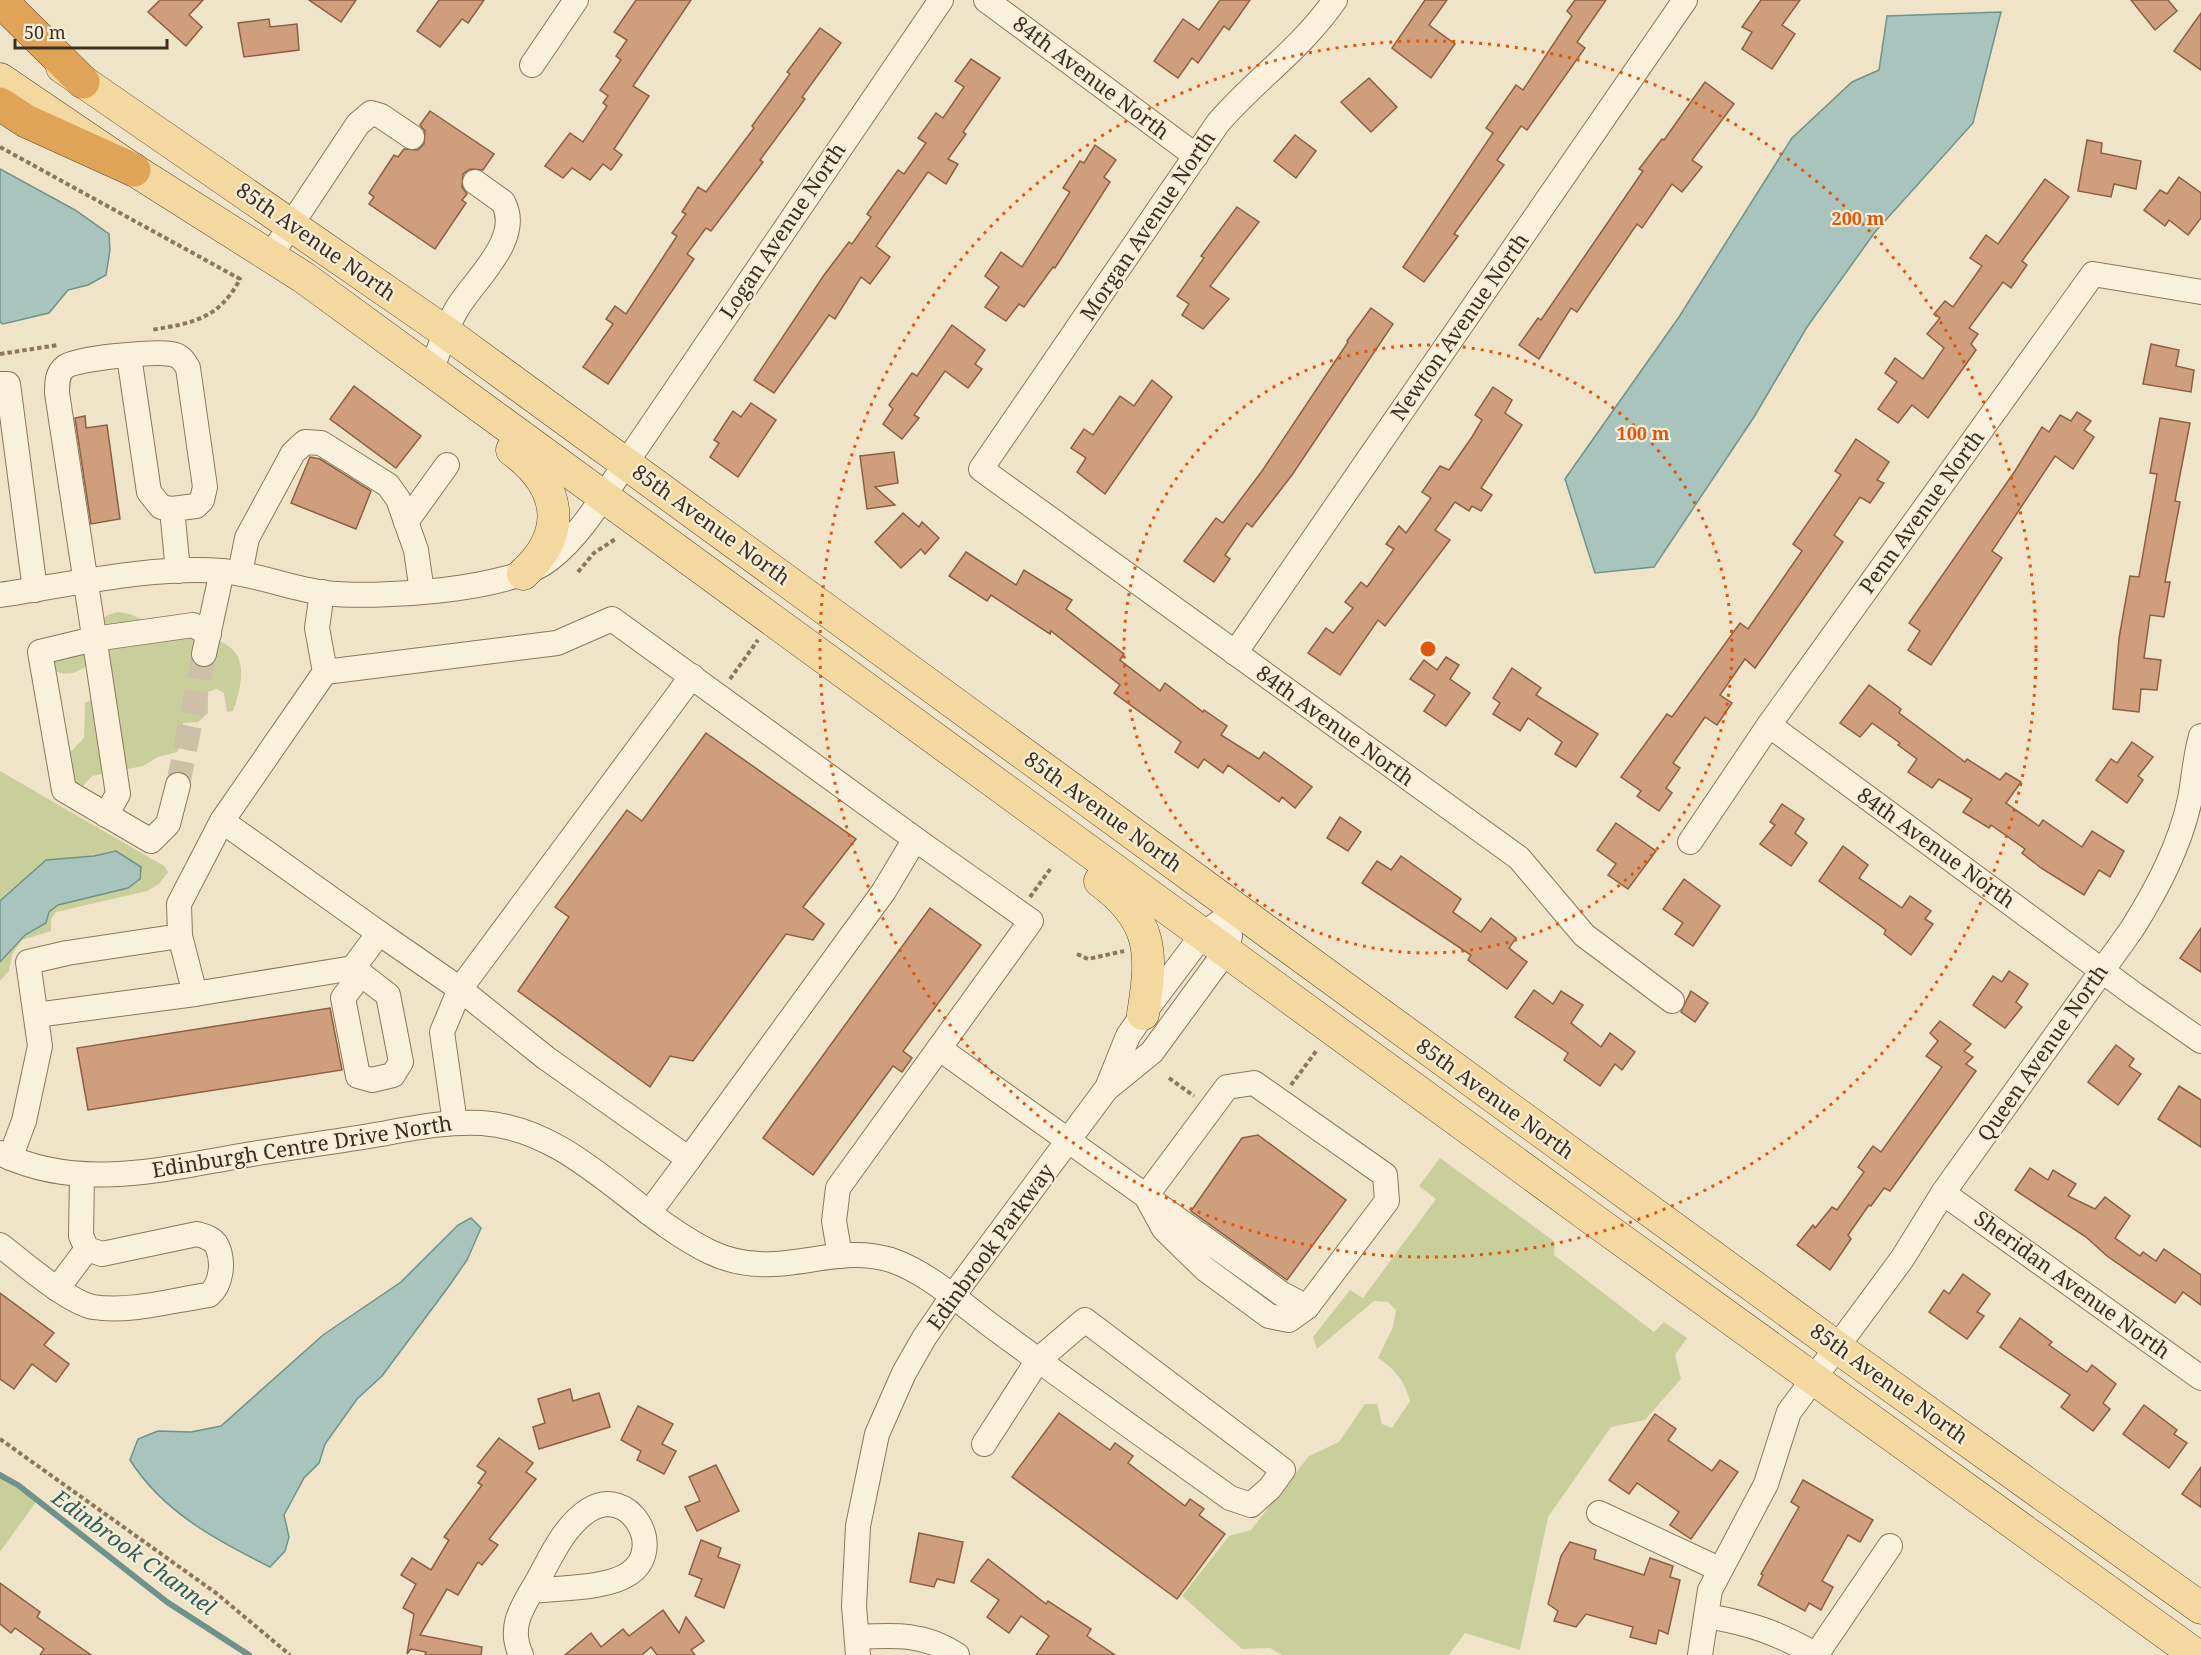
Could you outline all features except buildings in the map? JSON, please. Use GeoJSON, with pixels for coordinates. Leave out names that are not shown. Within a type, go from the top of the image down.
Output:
{"type":"FeatureCollection","features":[{"type":"Feature","properties":{"kind":"highway"},"geometry":{"type":"LineString","coordinates":[[0,0],[83,82]]}},
{"type":"Feature","properties":{"kind":"highway"},"geometry":{"type":"LineString","coordinates":[[0,104],[26,121],[134,170]]}},
{"type":"Feature","properties":{"kind":"main road","name":"85th Avenue North"},"geometry":{"type":"LineString","coordinates":[[0,23],[447,333],[1838,1348],[2201,1608]]}},
{"type":"Feature","properties":{"kind":"main road","name":"85th Avenue North"},"geometry":{"type":"LineString","coordinates":[[0,79],[134,170],[271,255],[1812,1379],[2196,1655]]}},
{"type":"Feature","properties":{"kind":"main road"},"geometry":{"type":"LineString","coordinates":[[387,339],[418,383],[523,458],[540,475],[547,489],[552,509],[550,541],[540,557],[523,574]]}},
{"type":"Feature","properties":{"kind":"main road"},"geometry":{"type":"LineString","coordinates":[[871,693],[921,750],[1128,904],[1138,920],[1148,947],[1149,980],[1143,1014]]}},
{"type":"Feature","properties":{"kind":"street"},"geometry":{"type":"LineString","coordinates":[[532,65],[576,0]]}},
{"type":"Feature","properties":{"kind":"street","name":"Logan Avenue North"},"geometry":{"type":"LineString","coordinates":[[626,463],[941,0]]}},
{"type":"Feature","properties":{"kind":"street","name":"84th Avenue North"},"geometry":{"type":"LineString","coordinates":[[986,0],[1196,156]]}},
{"type":"Feature","properties":{"kind":"street","name":"Morgan Avenue North"},"geometry":{"type":"LineString","coordinates":[[981,469],[1218,123],[1243,94],[1299,45],[1335,0]]}},
{"type":"Feature","properties":{"kind":"street","name":"Newton Avenue North"},"geometry":{"type":"LineString","coordinates":[[1235,653],[1685,0]]}},
{"type":"Feature","properties":{"kind":"street"},"geometry":{"type":"LineString","coordinates":[[271,255],[358,124],[371,113],[381,116],[412,136]]}},
{"type":"Feature","properties":{"kind":"street"},"geometry":{"type":"LineString","coordinates":[[431,371],[457,309],[498,250],[509,225],[504,202],[475,182]]}},
{"type":"Feature","properties":{"kind":"street","name":"Penn Avenue North"},"geometry":{"type":"LineString","coordinates":[[1690,842],[1770,725],[2093,274],[2201,292]]}},
{"type":"Feature","properties":{"kind":"street"},"geometry":{"type":"LineString","coordinates":[[106,815],[118,794],[57,393],[57,378],[63,368],[71,363],[129,356],[171,354],[182,358],[188,368],[205,487],[202,500],[196,506],[172,509],[161,507],[149,492],[129,356]]}},
{"type":"Feature","properties":{"kind":"street"},"geometry":{"type":"LineString","coordinates":[[0,384],[8,384],[35,590]]}},
{"type":"Feature","properties":{"kind":"street"},"geometry":{"type":"LineString","coordinates":[[178,785],[168,824],[151,841],[64,790],[40,652],[94,639],[193,625],[207,644],[231,572],[246,538],[293,453],[305,442],[321,443],[388,485],[398,499],[416,550],[422,592]]}},
{"type":"Feature","properties":{"kind":"street"},"geometry":{"type":"LineString","coordinates":[[0,595],[178,571],[231,572],[322,592],[378,596],[496,581],[523,574],[558,552],[626,463]]}},
{"type":"Feature","properties":{"kind":"street"},"geometry":{"type":"LineString","coordinates":[[406,522],[447,465]]}},
{"type":"Feature","properties":{"kind":"street","name":"84th Avenue North"},"geometry":{"type":"LineString","coordinates":[[981,469],[1519,858],[1584,935],[1672,1001]]}},
{"type":"Feature","properties":{"kind":"street"},"geometry":{"type":"LineString","coordinates":[[172,509],[178,571]]}},
{"type":"Feature","properties":{"kind":"street"},"geometry":{"type":"LineString","coordinates":[[195,994],[180,936],[179,904],[222,821],[325,672],[317,628],[322,592]]}},
{"type":"Feature","properties":{"kind":"street"},"geometry":{"type":"LineString","coordinates":[[325,672],[557,643],[588,632],[612,619],[1031,921],[838,1188],[834,1221],[840,1256]]}},
{"type":"Feature","properties":{"kind":"street"},"geometry":{"type":"LineString","coordinates":[[455,1123],[442,1032],[460,989],[692,676]]}},
{"type":"Feature","properties":{"kind":"street","name":"84th Avenue North"},"geometry":{"type":"LineString","coordinates":[[1770,725],[2201,1041]]}},
{"type":"Feature","properties":{"kind":"street","name":"Queen Avenue North"},"geometry":{"type":"LineString","coordinates":[[1700,1655],[1710,1590],[1719,1569],[1766,1484],[1789,1412],[1902,1259],[1943,1193],[2132,929],[2157,888],[2176,845],[2190,800],[2201,736]]}},
{"type":"Feature","properties":{"kind":"street"},"geometry":{"type":"LineString","coordinates":[[222,821],[460,989],[546,1058],[689,1159]]}},
{"type":"Feature","properties":{"kind":"street"},"geometry":{"type":"LineString","coordinates":[[649,1213],[884,891],[915,839]]}},
{"type":"Feature","properties":{"kind":"street","name":"Edinbrook Parkway"},"geometry":{"type":"LineString","coordinates":[[1107,1088],[1152,1052],[1214,943],[1238,910]]}},
{"type":"Feature","properties":{"kind":"street"},"geometry":{"type":"LineString","coordinates":[[36,1015],[357,971],[379,933]]}},
{"type":"Feature","properties":{"kind":"street"},"geometry":{"type":"LineString","coordinates":[[5,1155],[24,1121],[40,1046],[28,962],[67,953],[180,936]]}},
{"type":"Feature","properties":{"kind":"street","name":"Edinbrook Parkway"},"geometry":{"type":"LineString","coordinates":[[857,1646],[854,1606],[858,1526],[869,1465],[886,1412],[924,1338],[1107,1088],[1128,1036],[1143,1014],[1214,943]]}},
{"type":"Feature","properties":{"kind":"street"},"geometry":{"type":"LineString","coordinates":[[940,1049],[1146,1196],[1164,1229],[1205,1269],[1269,1316],[1289,1320],[1307,1307],[1387,1201],[1385,1175],[1254,1083],[1227,1087],[1146,1196]]}},
{"type":"Feature","properties":{"kind":"street","name":"Edinburgh Centre Drive North"},"geometry":{"type":"LineString","coordinates":[[5,1155],[47,1170],[82,1175],[124,1174],[455,1123],[488,1124],[531,1135],[578,1160],[649,1213],[713,1254],[739,1262],[779,1266],[840,1256],[879,1257],[892,1261],[922,1275],[1038,1360]]}},
{"type":"Feature","properties":{"kind":"street"},"geometry":{"type":"LineString","coordinates":[[0,1245],[57,1288],[91,1307],[120,1309],[209,1295],[218,1288],[221,1278],[217,1246],[209,1237],[197,1234],[102,1254],[87,1249],[81,1236],[82,1175]]}},
{"type":"Feature","properties":{"kind":"street","name":"Sheridan Avenue North"},"geometry":{"type":"LineString","coordinates":[[1943,1193],[2201,1378]]}},
{"type":"Feature","properties":{"kind":"street"},"geometry":{"type":"LineString","coordinates":[[57,1288],[87,1249]]}},
{"type":"Feature","properties":{"kind":"street"},"geometry":{"type":"LineString","coordinates":[[984,1444],[1038,1360],[1085,1320],[1283,1470],[1270,1488],[1251,1505],[1230,1498],[1038,1360]]}},
{"type":"Feature","properties":{"kind":"street"},"geometry":{"type":"LineString","coordinates":[[521,1655],[517,1646],[515,1625],[521,1605],[532,1591],[553,1552],[576,1521],[590,1509],[610,1504],[627,1510],[640,1522],[645,1538],[641,1556],[632,1572],[614,1581],[532,1591]]}},
{"type":"Feature","properties":{"kind":"street"},"geometry":{"type":"LineString","coordinates":[[1599,1513],[1719,1569]]}},
{"type":"Feature","properties":{"kind":"street"},"geometry":{"type":"LineString","coordinates":[[1707,1616],[1751,1623],[1784,1636],[1816,1655],[1890,1546]]}},
{"type":"Feature","properties":{"kind":"street"},"geometry":{"type":"LineString","coordinates":[[857,1646],[917,1636],[935,1641],[957,1655]]}},
{"type":"Feature","properties":{"kind":"path"},"geometry":{"type":"LineString","coordinates":[[0,147],[240,279],[231,296],[213,312],[184,324],[150,330]]}},
{"type":"Feature","properties":{"kind":"path"},"geometry":{"type":"LineString","coordinates":[[0,354],[69,343]]}},
{"type":"Feature","properties":{"kind":"path"},"geometry":{"type":"LineString","coordinates":[[578,572],[594,554],[618,538]]}},
{"type":"Feature","properties":{"kind":"path"},"geometry":{"type":"LineString","coordinates":[[718,695],[758,640]]}},
{"type":"Feature","properties":{"kind":"path"},"geometry":{"type":"LineString","coordinates":[[1019,912],[1050,868]]}},
{"type":"Feature","properties":{"kind":"path"},"geometry":{"type":"LineString","coordinates":[[1077,954],[1088,959],[1125,951]]}},
{"type":"Feature","properties":{"kind":"path"},"geometry":{"type":"LineString","coordinates":[[1280,1100],[1317,1050]]}},
{"type":"Feature","properties":{"kind":"path"},"geometry":{"type":"LineString","coordinates":[[1169,1078],[1211,1109]]}},
{"type":"Feature","properties":{"kind":"path"},"geometry":{"type":"LineString","coordinates":[[0,1438],[207,1586],[290,1655]]}},
{"type":"Feature","properties":{"kind":"green space"},"geometry":{"type":"Polygon","coordinates":[[[117,612],[129,614],[154,625],[200,635],[229,646],[237,655],[241,668],[240,687],[233,711],[227,712],[224,693],[217,689],[208,692],[208,713],[198,722],[183,723],[183,743],[177,752],[158,757],[143,766],[92,776],[81,788],[55,768],[84,738],[85,703],[93,699],[90,663],[76,672],[67,674],[52,670],[49,663],[89,626],[117,612]]]}},
{"type":"Feature","properties":{"kind":"green space"},"geometry":{"type":"Polygon","coordinates":[[[0,771],[164,866],[168,872],[159,884],[147,891],[56,912],[51,919],[51,931],[22,940],[12,954],[9,971],[0,981],[0,771]]]}},
{"type":"Feature","properties":{"kind":"green space"},"geometry":{"type":"Polygon","coordinates":[[[1440,1158],[1555,1242],[1554,1255],[1654,1332],[1664,1322],[1687,1338],[1675,1355],[1681,1379],[1645,1420],[1611,1427],[1548,1517],[1520,1650],[1465,1633],[1449,1655],[1282,1655],[1270,1648],[1242,1649],[1182,1596],[1229,1536],[1251,1530],[1309,1456],[1339,1442],[1365,1404],[1377,1404],[1382,1424],[1392,1428],[1410,1401],[1398,1376],[1378,1358],[1393,1327],[1396,1310],[1388,1302],[1374,1301],[1317,1349],[1313,1337],[1350,1290],[1363,1298],[1436,1199],[1419,1186],[1440,1158]]]}},
{"type":"Feature","properties":{"kind":"green space"},"geometry":{"type":"Polygon","coordinates":[[[0,1475],[36,1502],[0,1552],[0,1475]]]}},
{"type":"Feature","properties":{"kind":"water"},"geometry":{"type":"Polygon","coordinates":[[[2001,12],[1973,123],[1875,232],[1807,327],[1754,417],[1654,567],[1595,573],[1565,479],[1679,317],[1792,138],[1852,82],[1879,70],[1887,16],[2001,12]]]}},
{"type":"Feature","properties":{"kind":"water"},"geometry":{"type":"Polygon","coordinates":[[[0,169],[75,210],[109,234],[110,250],[106,275],[88,285],[68,290],[49,313],[3,324],[0,322],[0,169]]]}},
{"type":"Feature","properties":{"kind":"water"},"geometry":{"type":"Polygon","coordinates":[[[116,851],[141,867],[140,879],[128,888],[58,905],[49,912],[46,923],[25,935],[0,962],[0,901],[46,860],[94,856],[116,851]]]}},
{"type":"Feature","properties":{"kind":"water"},"geometry":{"type":"Polygon","coordinates":[[[471,1218],[481,1228],[467,1260],[382,1376],[357,1399],[325,1444],[319,1463],[304,1478],[284,1515],[289,1537],[285,1551],[270,1567],[192,1523],[158,1495],[143,1478],[130,1460],[138,1439],[158,1431],[191,1432],[221,1426],[323,1335],[401,1282],[458,1225],[471,1218]]]}},
{"type":"Feature","properties":{"kind":"waterway","name":"Edinbrook Channel"},"geometry":{"type":"LineString","coordinates":[[0,1475],[18,1485],[167,1602],[249,1655]]}},
{"type":"Feature","properties":{"kind":"tunnel"},"geometry":{"type":"LineString","coordinates":[[178,785],[204,654]]}}]}
